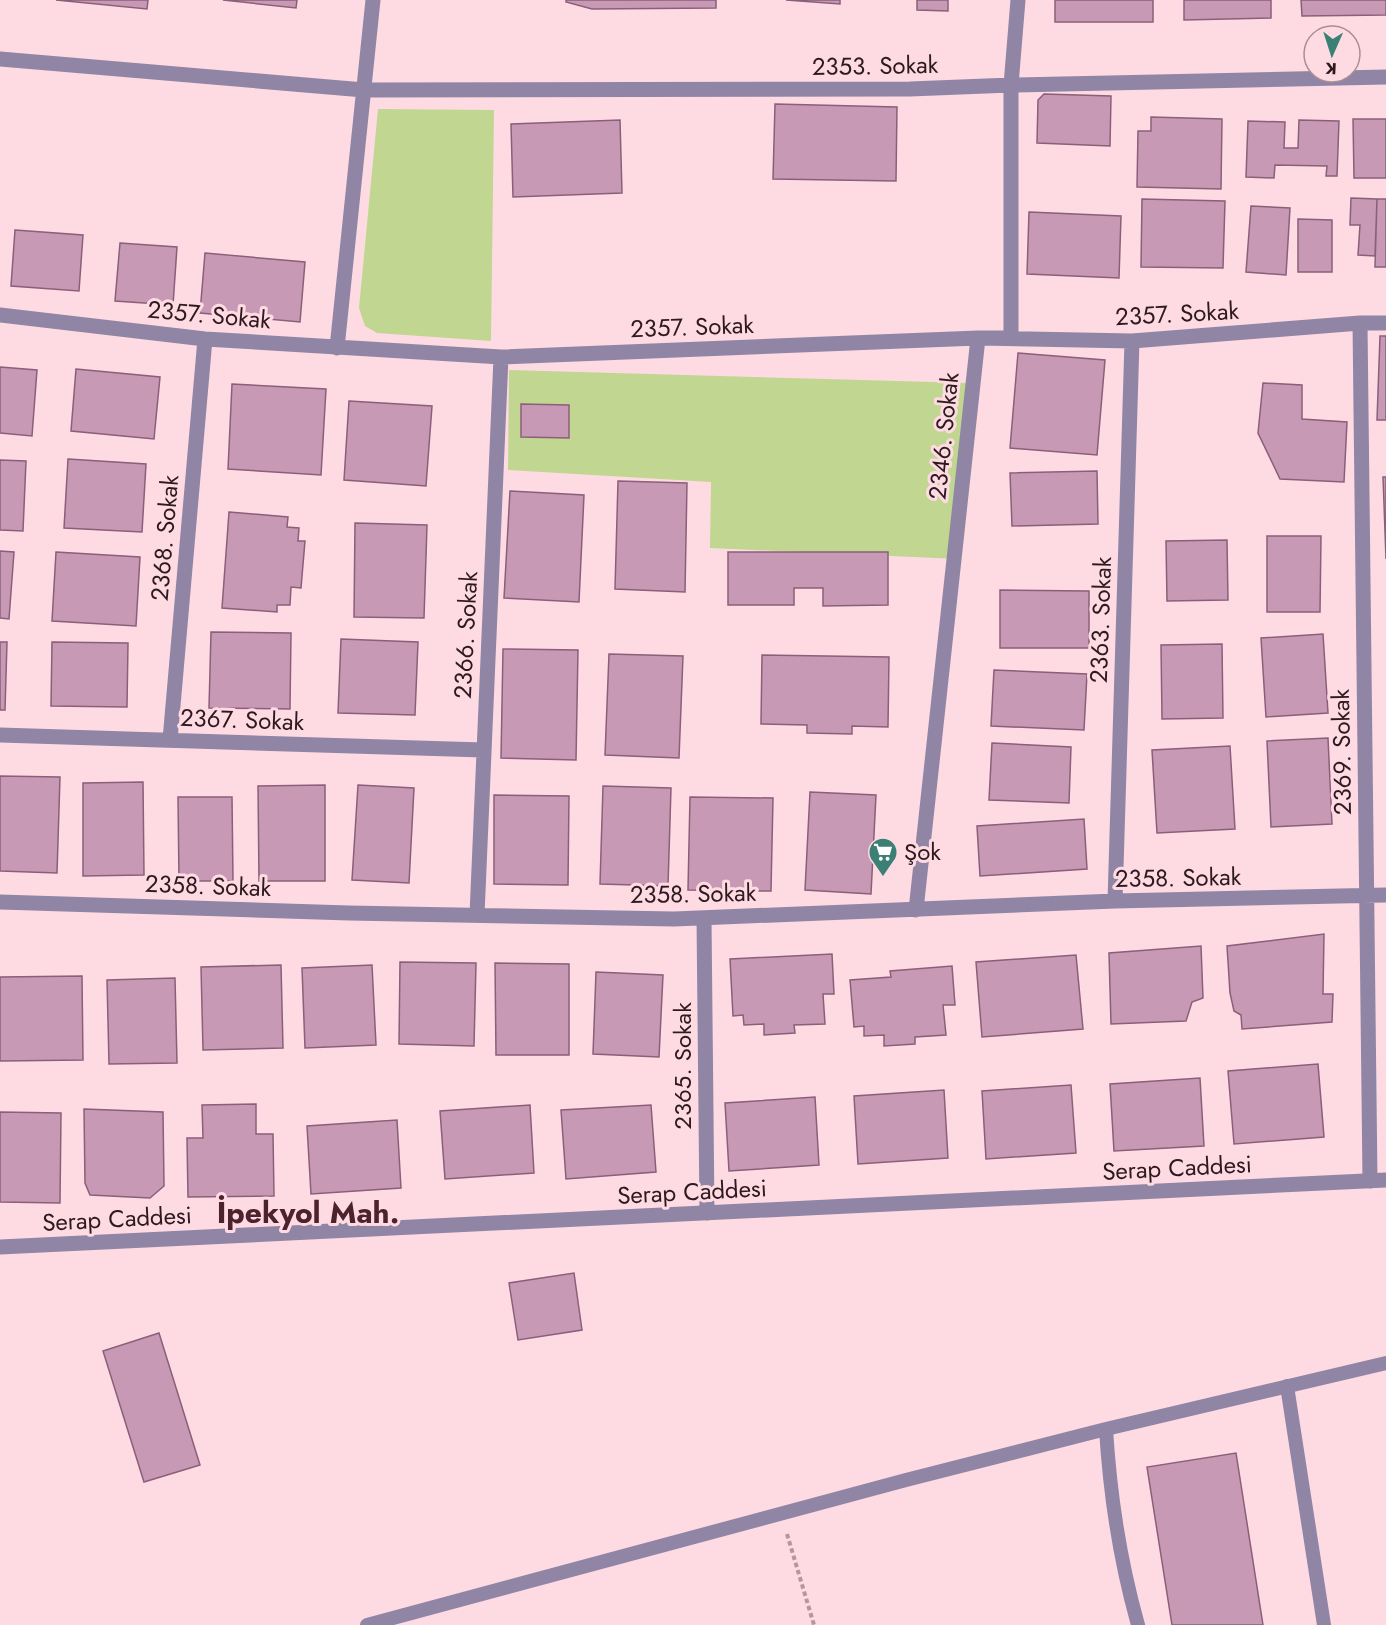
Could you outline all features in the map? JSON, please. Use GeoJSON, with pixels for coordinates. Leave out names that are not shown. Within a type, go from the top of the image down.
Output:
{"type":"FeatureCollection","features":[{"type":"Feature","properties":{"kind":"street"},"geometry":{"type":"LineString","coordinates":[[337,348],[374,0]]}},
{"type":"Feature","properties":{"kind":"street"},"geometry":{"type":"LineString","coordinates":[[978,338],[1011,338],[1011,85],[1018,0]]}},
{"type":"Feature","properties":{"kind":"street","name":"2353. Sokak"},"geometry":{"type":"LineString","coordinates":[[0,59],[364,90],[910,89],[1386,77]]}},
{"type":"Feature","properties":{"kind":"street","name":"2357. Sokak"},"geometry":{"type":"LineString","coordinates":[[0,315],[206,339],[501,357],[978,338],[1132,341],[1360,323],[1386,323]]}},
{"type":"Feature","properties":{"kind":"street","name":"2369. Sokak"},"geometry":{"type":"LineString","coordinates":[[1360,323],[1370,1180]]}},
{"type":"Feature","properties":{"kind":"street","name":"2346. Sokak"},"geometry":{"type":"LineString","coordinates":[[916,910],[978,338]]}},
{"type":"Feature","properties":{"kind":"street","name":"2368. Sokak"},"geometry":{"type":"LineString","coordinates":[[170,740],[206,339]]}},
{"type":"Feature","properties":{"kind":"street","name":"2363. Sokak"},"geometry":{"type":"LineString","coordinates":[[1115,901],[1132,341]]}},
{"type":"Feature","properties":{"kind":"street","name":"2366. Sokak"},"geometry":{"type":"LineString","coordinates":[[477,915],[501,357]]}},
{"type":"Feature","properties":{"kind":"street","name":"2367. Sokak"},"geometry":{"type":"LineString","coordinates":[[0,735],[483,750]]}},
{"type":"Feature","properties":{"kind":"street","name":"2358. Sokak"},"geometry":{"type":"LineString","coordinates":[[0,902],[349,913],[704,918],[1115,901],[1386,895]]}},
{"type":"Feature","properties":{"kind":"street","name":"2365. Sokak"},"geometry":{"type":"LineString","coordinates":[[704,918],[707,1213]]}},
{"type":"Feature","properties":{"kind":"street","name":"Serap Caddesi"},"geometry":{"type":"LineString","coordinates":[[0,1247],[1386,1180]]}},
{"type":"Feature","properties":{"kind":"lane"},"geometry":{"type":"LineString","coordinates":[[367,1625],[781,1513],[1106,1429],[1386,1363]]}},
{"type":"Feature","properties":{"kind":"lane"},"geometry":{"type":"LineString","coordinates":[[1287,1386],[1324,1625]]}},
{"type":"Feature","properties":{"kind":"lane"},"geometry":{"type":"LineString","coordinates":[[1106,1429],[1109,1476],[1129,1592],[1138,1625]]}},
{"type":"Feature","properties":{"kind":"path"},"geometry":{"type":"LineString","coordinates":[[781,1513],[814,1625]]}},
{"type":"Feature","properties":{"kind":"green space"},"geometry":{"type":"Polygon","coordinates":[[[378,109],[494,110],[491,341],[377,333],[365,326],[359,308],[378,109]]]}},
{"type":"Feature","properties":{"kind":"green space"},"geometry":{"type":"Polygon","coordinates":[[[509,370],[969,383],[958,559],[710,548],[711,482],[508,470],[509,370]]]}},
{"type":"Feature","properties":{"kind":"building"},"geometry":{"type":"Polygon","coordinates":[[[56,0],[148,0],[147,9],[56,0]]]}},
{"type":"Feature","properties":{"kind":"building"},"geometry":{"type":"Polygon","coordinates":[[[223,0],[297,0],[296,8],[223,0]]]}},
{"type":"Feature","properties":{"kind":"building"},"geometry":{"type":"Polygon","coordinates":[[[566,0],[716,0],[716,8],[592,9],[566,2],[566,0]]]}},
{"type":"Feature","properties":{"kind":"building"},"geometry":{"type":"Polygon","coordinates":[[[786,0],[840,0],[840,4],[786,0]]]}},
{"type":"Feature","properties":{"kind":"building"},"geometry":{"type":"Polygon","coordinates":[[[917,0],[948,0],[948,11],[917,10],[917,0]]]}},
{"type":"Feature","properties":{"kind":"building"},"geometry":{"type":"Polygon","coordinates":[[[1055,0],[1153,0],[1153,22],[1055,22],[1055,0]]]}},
{"type":"Feature","properties":{"kind":"building"},"geometry":{"type":"Polygon","coordinates":[[[1184,0],[1271,0],[1271,18],[1184,20],[1184,0]]]}},
{"type":"Feature","properties":{"kind":"building"},"geometry":{"type":"Polygon","coordinates":[[[1301,0],[1386,0],[1386,15],[1302,16],[1301,0]]]}},
{"type":"Feature","properties":{"kind":"building"},"geometry":{"type":"Polygon","coordinates":[[[1044,94],[1111,96],[1110,146],[1037,143],[1038,100],[1044,94]]]}},
{"type":"Feature","properties":{"kind":"building"},"geometry":{"type":"Polygon","coordinates":[[[775,104],[897,107],[896,181],[773,179],[775,104]]]}},
{"type":"Feature","properties":{"kind":"building"},"geometry":{"type":"Polygon","coordinates":[[[1151,117],[1222,119],[1221,189],[1137,187],[1138,131],[1151,131],[1151,117]]]}},
{"type":"Feature","properties":{"kind":"building"},"geometry":{"type":"Polygon","coordinates":[[[1353,119],[1386,119],[1386,178],[1354,178],[1353,119]]]}},
{"type":"Feature","properties":{"kind":"building"},"geometry":{"type":"Polygon","coordinates":[[[620,120],[622,193],[513,197],[511,124],[620,120]]]}},
{"type":"Feature","properties":{"kind":"building"},"geometry":{"type":"Polygon","coordinates":[[[1299,120],[1339,121],[1337,176],[1326,176],[1327,166],[1275,165],[1274,178],[1246,177],[1248,121],[1285,122],[1284,148],[1298,148],[1299,120]]]}},
{"type":"Feature","properties":{"kind":"building"},"geometry":{"type":"Polygon","coordinates":[[[1351,198],[1377,199],[1375,256],[1358,255],[1360,225],[1350,225],[1351,198]]]}},
{"type":"Feature","properties":{"kind":"building"},"geometry":{"type":"Polygon","coordinates":[[[1142,199],[1225,201],[1223,268],[1141,267],[1142,199]]]}},
{"type":"Feature","properties":{"kind":"building"},"geometry":{"type":"Polygon","coordinates":[[[1377,199],[1386,199],[1386,267],[1375,267],[1377,199]]]}},
{"type":"Feature","properties":{"kind":"building"},"geometry":{"type":"Polygon","coordinates":[[[1251,206],[1290,208],[1286,275],[1246,272],[1251,206]]]}},
{"type":"Feature","properties":{"kind":"building"},"geometry":{"type":"Polygon","coordinates":[[[1029,212],[1121,216],[1119,278],[1027,274],[1029,212]]]}},
{"type":"Feature","properties":{"kind":"building"},"geometry":{"type":"Polygon","coordinates":[[[1298,219],[1332,220],[1332,272],[1298,272],[1298,219]]]}},
{"type":"Feature","properties":{"kind":"building"},"geometry":{"type":"Polygon","coordinates":[[[15,230],[83,235],[79,291],[11,286],[15,230]]]}},
{"type":"Feature","properties":{"kind":"building"},"geometry":{"type":"Polygon","coordinates":[[[120,243],[177,247],[173,305],[115,301],[120,243]]]}},
{"type":"Feature","properties":{"kind":"building"},"geometry":{"type":"Polygon","coordinates":[[[205,253],[305,262],[300,322],[200,313],[205,253]]]}},
{"type":"Feature","properties":{"kind":"building"},"geometry":{"type":"Polygon","coordinates":[[[1380,336],[1386,336],[1386,420],[1377,420],[1380,336]]]}},
{"type":"Feature","properties":{"kind":"building"},"geometry":{"type":"Polygon","coordinates":[[[1018,353],[1105,360],[1097,455],[1010,448],[1018,353]]]}},
{"type":"Feature","properties":{"kind":"building"},"geometry":{"type":"Polygon","coordinates":[[[0,367],[37,370],[32,436],[0,433],[0,367]]]}},
{"type":"Feature","properties":{"kind":"building"},"geometry":{"type":"Polygon","coordinates":[[[76,369],[160,377],[154,439],[71,431],[76,369]]]}},
{"type":"Feature","properties":{"kind":"building"},"geometry":{"type":"Polygon","coordinates":[[[1263,383],[1302,385],[1302,419],[1347,422],[1344,482],[1280,479],[1258,433],[1263,383]]]}},
{"type":"Feature","properties":{"kind":"building"},"geometry":{"type":"Polygon","coordinates":[[[232,384],[326,389],[321,475],[228,469],[232,384]]]}},
{"type":"Feature","properties":{"kind":"building"},"geometry":{"type":"Polygon","coordinates":[[[349,401],[432,406],[426,486],[344,480],[349,401]]]}},
{"type":"Feature","properties":{"kind":"building"},"geometry":{"type":"Polygon","coordinates":[[[521,404],[569,405],[569,438],[521,437],[521,404]]]}},
{"type":"Feature","properties":{"kind":"building"},"geometry":{"type":"Polygon","coordinates":[[[68,459],[146,464],[142,532],[64,528],[68,459]]]}},
{"type":"Feature","properties":{"kind":"building"},"geometry":{"type":"Polygon","coordinates":[[[0,460],[26,461],[23,531],[0,530],[0,460]]]}},
{"type":"Feature","properties":{"kind":"building"},"geometry":{"type":"Polygon","coordinates":[[[1097,471],[1098,524],[1012,526],[1010,473],[1097,471]]]}},
{"type":"Feature","properties":{"kind":"building"},"geometry":{"type":"Polygon","coordinates":[[[1383,477],[1386,477],[1386,559],[1383,477]]]}},
{"type":"Feature","properties":{"kind":"building"},"geometry":{"type":"Polygon","coordinates":[[[618,481],[687,483],[685,592],[615,589],[618,481]]]}},
{"type":"Feature","properties":{"kind":"building"},"geometry":{"type":"Polygon","coordinates":[[[510,491],[584,495],[579,602],[504,598],[510,491]]]}},
{"type":"Feature","properties":{"kind":"building"},"geometry":{"type":"Polygon","coordinates":[[[229,512],[288,517],[287,527],[299,528],[298,541],[305,541],[301,588],[291,587],[290,605],[277,605],[277,612],[222,608],[229,512]]]}},
{"type":"Feature","properties":{"kind":"building"},"geometry":{"type":"Polygon","coordinates":[[[355,523],[427,525],[424,618],[354,617],[355,523]]]}},
{"type":"Feature","properties":{"kind":"building"},"geometry":{"type":"Polygon","coordinates":[[[1267,536],[1321,536],[1320,612],[1267,612],[1267,536]]]}},
{"type":"Feature","properties":{"kind":"building"},"geometry":{"type":"Polygon","coordinates":[[[1227,540],[1228,600],[1167,601],[1166,541],[1227,540]]]}},
{"type":"Feature","properties":{"kind":"building"},"geometry":{"type":"Polygon","coordinates":[[[0,551],[14,552],[9,619],[0,618],[0,551]]]}},
{"type":"Feature","properties":{"kind":"building"},"geometry":{"type":"Polygon","coordinates":[[[56,552],[140,557],[136,626],[52,621],[56,552]]]}},
{"type":"Feature","properties":{"kind":"building"},"geometry":{"type":"Polygon","coordinates":[[[728,552],[888,552],[888,605],[823,606],[823,588],[794,588],[794,605],[728,605],[728,552]]]}},
{"type":"Feature","properties":{"kind":"building"},"geometry":{"type":"Polygon","coordinates":[[[1000,590],[1089,591],[1089,648],[1000,648],[1000,590]]]}},
{"type":"Feature","properties":{"kind":"building"},"geometry":{"type":"Polygon","coordinates":[[[211,632],[291,633],[290,709],[209,708],[211,632]]]}},
{"type":"Feature","properties":{"kind":"building"},"geometry":{"type":"Polygon","coordinates":[[[1323,634],[1328,713],[1266,717],[1261,638],[1323,634]]]}},
{"type":"Feature","properties":{"kind":"building"},"geometry":{"type":"Polygon","coordinates":[[[341,639],[418,642],[415,715],[338,713],[341,639]]]}},
{"type":"Feature","properties":{"kind":"building"},"geometry":{"type":"Polygon","coordinates":[[[0,642],[7,642],[5,710],[0,710],[0,642]]]}},
{"type":"Feature","properties":{"kind":"building"},"geometry":{"type":"Polygon","coordinates":[[[52,642],[128,643],[127,707],[51,706],[52,642]]]}},
{"type":"Feature","properties":{"kind":"building"},"geometry":{"type":"Polygon","coordinates":[[[1222,644],[1223,718],[1162,719],[1161,645],[1222,644]]]}},
{"type":"Feature","properties":{"kind":"building"},"geometry":{"type":"Polygon","coordinates":[[[503,649],[578,650],[576,760],[501,758],[503,649]]]}},
{"type":"Feature","properties":{"kind":"building"},"geometry":{"type":"Polygon","coordinates":[[[609,654],[683,656],[679,758],[605,755],[609,654]]]}},
{"type":"Feature","properties":{"kind":"building"},"geometry":{"type":"Polygon","coordinates":[[[762,655],[889,657],[888,727],[852,726],[852,734],[807,733],[807,725],[761,724],[762,655]]]}},
{"type":"Feature","properties":{"kind":"building"},"geometry":{"type":"Polygon","coordinates":[[[994,670],[1087,674],[1084,730],[991,726],[994,670]]]}},
{"type":"Feature","properties":{"kind":"building"},"geometry":{"type":"Polygon","coordinates":[[[1328,738],[1332,824],[1271,827],[1267,741],[1328,738]]]}},
{"type":"Feature","properties":{"kind":"building"},"geometry":{"type":"Polygon","coordinates":[[[992,743],[1071,747],[1069,803],[989,800],[992,743]]]}},
{"type":"Feature","properties":{"kind":"building"},"geometry":{"type":"Polygon","coordinates":[[[1230,746],[1235,829],[1157,833],[1152,750],[1230,746]]]}},
{"type":"Feature","properties":{"kind":"building"},"geometry":{"type":"Polygon","coordinates":[[[0,776],[60,777],[57,873],[0,871],[0,776]]]}},
{"type":"Feature","properties":{"kind":"building"},"geometry":{"type":"Polygon","coordinates":[[[143,782],[144,875],[83,876],[83,783],[143,782]]]}},
{"type":"Feature","properties":{"kind":"building"},"geometry":{"type":"Polygon","coordinates":[[[325,785],[325,881],[259,881],[258,786],[325,785]]]}},
{"type":"Feature","properties":{"kind":"building"},"geometry":{"type":"Polygon","coordinates":[[[358,785],[414,788],[409,883],[352,880],[358,785]]]}},
{"type":"Feature","properties":{"kind":"building"},"geometry":{"type":"Polygon","coordinates":[[[603,786],[671,788],[668,886],[600,884],[603,786]]]}},
{"type":"Feature","properties":{"kind":"building"},"geometry":{"type":"Polygon","coordinates":[[[810,792],[876,795],[871,894],[805,890],[810,792]]]}},
{"type":"Feature","properties":{"kind":"building"},"geometry":{"type":"Polygon","coordinates":[[[494,795],[569,796],[568,885],[494,884],[494,795]]]}},
{"type":"Feature","properties":{"kind":"building"},"geometry":{"type":"Polygon","coordinates":[[[178,797],[232,797],[233,881],[179,881],[178,797]]]}},
{"type":"Feature","properties":{"kind":"building"},"geometry":{"type":"Polygon","coordinates":[[[690,797],[773,798],[771,891],[688,890],[690,797]]]}},
{"type":"Feature","properties":{"kind":"building"},"geometry":{"type":"Polygon","coordinates":[[[1084,819],[1087,869],[980,876],[977,826],[1084,819]]]}},
{"type":"Feature","properties":{"kind":"building"},"geometry":{"type":"Polygon","coordinates":[[[1324,934],[1323,994],[1333,994],[1332,1022],[1242,1029],[1241,1015],[1234,1011],[1230,993],[1227,946],[1324,934]]]}},
{"type":"Feature","properties":{"kind":"building"},"geometry":{"type":"Polygon","coordinates":[[[1201,946],[1203,998],[1192,1002],[1186,1021],[1111,1024],[1109,953],[1201,946]]]}},
{"type":"Feature","properties":{"kind":"building"},"geometry":{"type":"Polygon","coordinates":[[[832,954],[834,994],[823,994],[825,1024],[794,1025],[795,1033],[764,1035],[764,1024],[744,1025],[743,1015],[733,1016],[730,959],[832,954]]]}},
{"type":"Feature","properties":{"kind":"building"},"geometry":{"type":"Polygon","coordinates":[[[1076,955],[1083,1029],[982,1037],[976,962],[1076,955]]]}},
{"type":"Feature","properties":{"kind":"building"},"geometry":{"type":"Polygon","coordinates":[[[400,962],[476,963],[474,1046],[399,1044],[400,962]]]}},
{"type":"Feature","properties":{"kind":"building"},"geometry":{"type":"Polygon","coordinates":[[[495,963],[569,964],[569,1055],[496,1055],[495,963]]]}},
{"type":"Feature","properties":{"kind":"building"},"geometry":{"type":"Polygon","coordinates":[[[281,965],[283,1048],[203,1050],[201,967],[281,965]]]}},
{"type":"Feature","properties":{"kind":"building"},"geometry":{"type":"Polygon","coordinates":[[[372,965],[376,1045],[305,1048],[302,968],[372,965]]]}},
{"type":"Feature","properties":{"kind":"building"},"geometry":{"type":"Polygon","coordinates":[[[952,966],[955,1005],[943,1005],[946,1035],[915,1037],[915,1044],[884,1046],[884,1035],[864,1036],[864,1026],[854,1027],[850,980],[891,977],[890,971],[952,966]]]}},
{"type":"Feature","properties":{"kind":"building"},"geometry":{"type":"Polygon","coordinates":[[[596,972],[663,975],[659,1057],[593,1054],[596,972]]]}},
{"type":"Feature","properties":{"kind":"building"},"geometry":{"type":"Polygon","coordinates":[[[82,976],[83,1060],[0,1061],[0,977],[82,976]]]}},
{"type":"Feature","properties":{"kind":"building"},"geometry":{"type":"Polygon","coordinates":[[[175,978],[177,1063],[109,1064],[107,980],[175,978]]]}},
{"type":"Feature","properties":{"kind":"building"},"geometry":{"type":"Polygon","coordinates":[[[1318,1064],[1324,1137],[1234,1144],[1228,1071],[1318,1064]]]}},
{"type":"Feature","properties":{"kind":"building"},"geometry":{"type":"Polygon","coordinates":[[[1200,1078],[1204,1146],[1114,1151],[1110,1084],[1200,1078]]]}},
{"type":"Feature","properties":{"kind":"building"},"geometry":{"type":"Polygon","coordinates":[[[1071,1085],[1076,1153],[986,1159],[982,1091],[1071,1085]]]}},
{"type":"Feature","properties":{"kind":"building"},"geometry":{"type":"Polygon","coordinates":[[[944,1090],[948,1158],[858,1164],[854,1096],[944,1090]]]}},
{"type":"Feature","properties":{"kind":"building"},"geometry":{"type":"Polygon","coordinates":[[[815,1097],[819,1165],[729,1171],[725,1103],[815,1097]]]}},
{"type":"Feature","properties":{"kind":"building"},"geometry":{"type":"Polygon","coordinates":[[[256,1104],[256,1134],[273,1134],[274,1196],[188,1197],[187,1138],[203,1138],[202,1105],[256,1104]]]}},
{"type":"Feature","properties":{"kind":"building"},"geometry":{"type":"Polygon","coordinates":[[[530,1105],[534,1173],[445,1179],[440,1111],[530,1105]]]}},
{"type":"Feature","properties":{"kind":"building"},"geometry":{"type":"Polygon","coordinates":[[[651,1105],[656,1172],[566,1179],[561,1110],[651,1105]]]}},
{"type":"Feature","properties":{"kind":"building"},"geometry":{"type":"Polygon","coordinates":[[[84,1109],[163,1112],[164,1186],[150,1198],[90,1195],[85,1183],[84,1109]]]}},
{"type":"Feature","properties":{"kind":"building"},"geometry":{"type":"Polygon","coordinates":[[[0,1112],[61,1113],[60,1203],[0,1202],[0,1112]]]}},
{"type":"Feature","properties":{"kind":"building"},"geometry":{"type":"Polygon","coordinates":[[[397,1120],[401,1188],[311,1194],[307,1126],[397,1120]]]}},
{"type":"Feature","properties":{"kind":"building"},"geometry":{"type":"Polygon","coordinates":[[[574,1273],[582,1330],[518,1340],[509,1283],[574,1273]]]}},
{"type":"Feature","properties":{"kind":"building"},"geometry":{"type":"Polygon","coordinates":[[[159,1333],[200,1465],[144,1482],[103,1351],[159,1333]]]}},
{"type":"Feature","properties":{"kind":"building"},"geometry":{"type":"Polygon","coordinates":[[[1236,1453],[1263,1625],[1172,1625],[1147,1467],[1236,1453]]]}},
{"type":"Feature","properties":{"kind":"place","name":"Şok"},"geometry":{"type":"Point","coordinates":[883,878]}},
{"type":"Feature","properties":{"kind":"district","name":"İpekyol Mah."},"geometry":{"type":"Point","coordinates":[308,1213]}}]}
